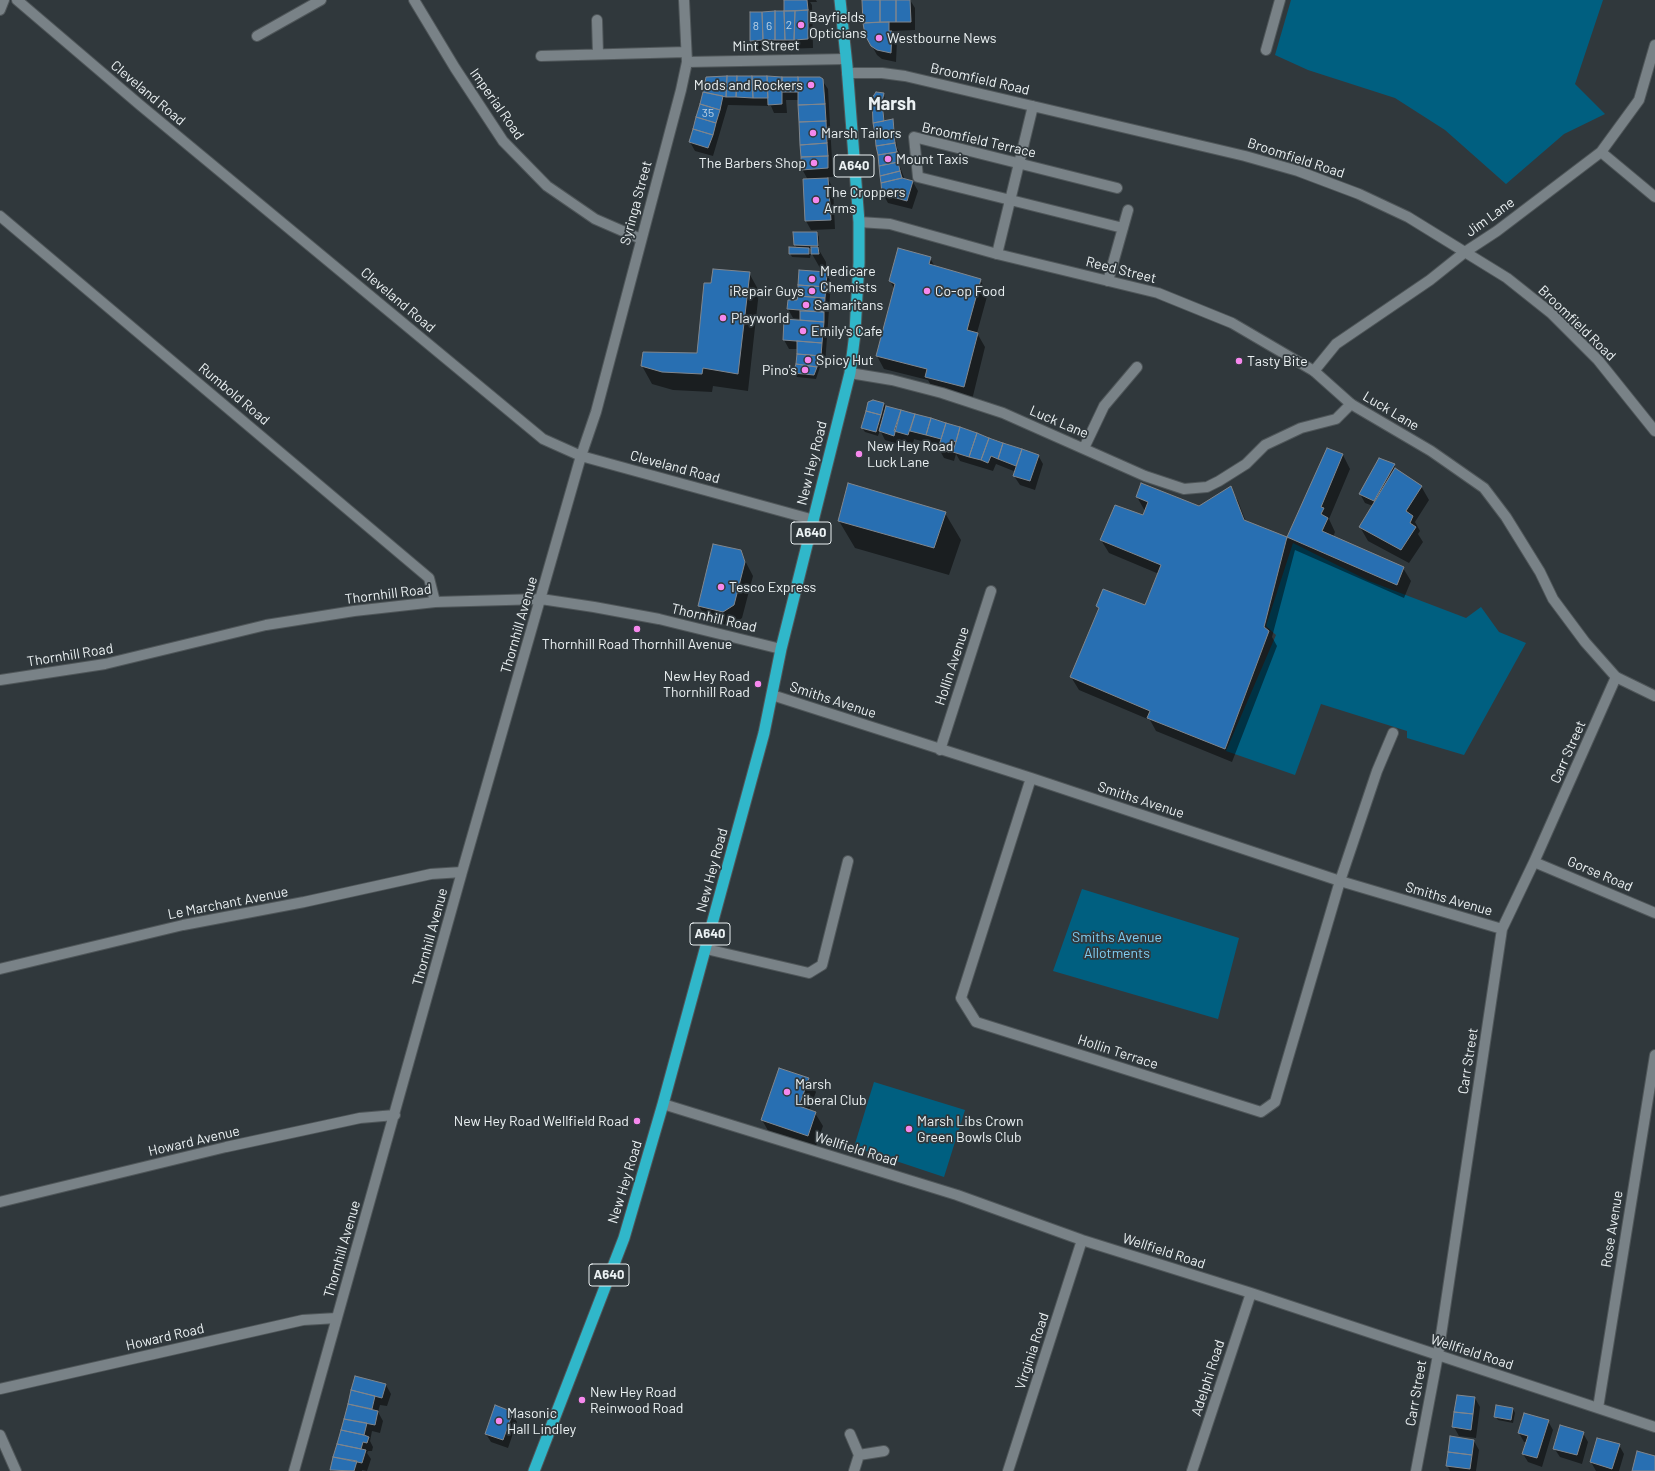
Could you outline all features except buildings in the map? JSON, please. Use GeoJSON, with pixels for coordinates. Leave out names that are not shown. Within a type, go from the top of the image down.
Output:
{"type":"FeatureCollection","features":[{"type":"Feature","properties":{"kind":"highway","name":"A640"},"geometry":{"type":"LineString","coordinates":[[840,0],[859,222]]}},
{"type":"Feature","properties":{"kind":"highway","name":"New Hey Road"},"geometry":{"type":"LineString","coordinates":[[534,1471],[624,1238],[706,949],[764,733],[781,648],[850,373],[855,333],[859,263],[859,222]]}},
{"type":"Feature","properties":{"kind":"street"},"geometry":{"type":"LineString","coordinates":[[0,10],[4,0]]}},
{"type":"Feature","properties":{"kind":"street","name":"Cleveland Road"},"geometry":{"type":"LineString","coordinates":[[17,0],[140,105],[543,439],[581,456],[814,520]]}},
{"type":"Feature","properties":{"kind":"street"},"geometry":{"type":"LineString","coordinates":[[257,36],[321,0]]}},
{"type":"Feature","properties":{"kind":"street","name":"Imperial Road"},"geometry":{"type":"LineString","coordinates":[[414,0],[455,68],[503,141],[546,186],[596,219],[641,239]]}},
{"type":"Feature","properties":{"kind":"street","name":"Syringa Street"},"geometry":{"type":"LineString","coordinates":[[596,412],[681,90],[687,57],[684,0]]}},
{"type":"Feature","properties":{"kind":"street"},"geometry":{"type":"LineString","coordinates":[[1266,50],[1280,0]]}},
{"type":"Feature","properties":{"kind":"street"},"geometry":{"type":"LineString","coordinates":[[598,20],[598,54]]}},
{"type":"Feature","properties":{"kind":"street","name":"Jim Lane"},"geometry":{"type":"LineString","coordinates":[[1314,371],[1336,344],[1430,280],[1465,252],[1497,231],[1601,152],[1639,100],[1653,59],[1655,45]]}},
{"type":"Feature","properties":{"kind":"street","name":"Mint Street"},"geometry":{"type":"LineString","coordinates":[[541,56],[598,54],[687,57],[846,59]]}},
{"type":"Feature","properties":{"kind":"street","name":"Broomfield Road"},"geometry":{"type":"LineString","coordinates":[[847,73],[882,73],[905,76],[1033,106],[1244,156],[1298,171],[1359,194],[1408,217],[1507,278],[1551,313],[1598,360],[1655,431]]}},
{"type":"Feature","properties":{"kind":"street"},"geometry":{"type":"LineString","coordinates":[[997,254],[1033,106]]}},
{"type":"Feature","properties":{"kind":"street","name":"Broomfield Terrace"},"geometry":{"type":"LineString","coordinates":[[1117,188],[914,137],[918,177],[1123,228]]}},
{"type":"Feature","properties":{"kind":"street"},"geometry":{"type":"LineString","coordinates":[[1601,152],[1655,197]]}},
{"type":"Feature","properties":{"kind":"street"},"geometry":{"type":"LineString","coordinates":[[1108,281],[1128,210]]}},
{"type":"Feature","properties":{"kind":"street","name":"Rumbold Road"},"geometry":{"type":"LineString","coordinates":[[0,216],[429,578],[435,602]]}},
{"type":"Feature","properties":{"kind":"street","name":"Reed Street"},"geometry":{"type":"LineString","coordinates":[[859,222],[890,224],[997,254],[1158,293],[1232,324],[1314,371],[1351,404]]}},
{"type":"Feature","properties":{"kind":"street"},"geometry":{"type":"LineString","coordinates":[[1084,448],[1104,406],[1137,368]]}},
{"type":"Feature","properties":{"kind":"street","name":"Luck Lane"},"geometry":{"type":"LineString","coordinates":[[850,373],[892,380],[942,393],[1002,413],[1145,476],[1184,489],[1207,486],[1219,481],[1246,464],[1265,445],[1301,428],[1336,419],[1351,404],[1431,451],[1484,488],[1506,517],[1540,572],[1553,599],[1584,642],[1616,677],[1655,696]]}},
{"type":"Feature","properties":{"kind":"street","name":"Thornhill Avenue"},"geometry":{"type":"LineString","coordinates":[[294,1471],[395,1116],[462,872],[581,456],[596,412]]}},
{"type":"Feature","properties":{"kind":"street","name":"Hollin Avenue"},"geometry":{"type":"LineString","coordinates":[[940,750],[991,591]]}},
{"type":"Feature","properties":{"kind":"street","name":"Thornhill Road"},"geometry":{"type":"LineString","coordinates":[[0,680],[105,664],[266,625],[354,611],[435,602],[541,599],[659,619],[781,648]]}},
{"type":"Feature","properties":{"kind":"street","name":"Carr Street"},"geometry":{"type":"LineString","coordinates":[[1416,1471],[1438,1355],[1502,929],[1534,862],[1616,677]]}},
{"type":"Feature","properties":{"kind":"street","name":"Smiths Avenue"},"geometry":{"type":"LineString","coordinates":[[772,696],[1031,778],[1340,881],[1502,929]]}},
{"type":"Feature","properties":{"kind":"street"},"geometry":{"type":"LineString","coordinates":[[1340,881],[1377,771],[1393,733]]}},
{"type":"Feature","properties":{"kind":"street","name":"Hollin Terrace"},"geometry":{"type":"LineString","coordinates":[[1031,778],[962,998],[976,1022],[1261,1112],[1275,1102],[1340,881]]}},
{"type":"Feature","properties":{"kind":"street"},"geometry":{"type":"LineString","coordinates":[[706,949],[809,973],[822,965],[848,862]]}},
{"type":"Feature","properties":{"kind":"street","name":"Gorse Road"},"geometry":{"type":"LineString","coordinates":[[1534,862],[1655,913]]}},
{"type":"Feature","properties":{"kind":"street","name":"Le Marchant Avenue"},"geometry":{"type":"LineString","coordinates":[[0,969],[183,925],[304,902],[431,874],[462,872]]}},
{"type":"Feature","properties":{"kind":"street","name":"Rose Avenue"},"geometry":{"type":"LineString","coordinates":[[1598,1408],[1655,1055]]}},
{"type":"Feature","properties":{"kind":"street","name":"Wellfield Road"},"geometry":{"type":"LineString","coordinates":[[663,1104],[957,1196],[1082,1240],[1251,1293],[1655,1427]]}},
{"type":"Feature","properties":{"kind":"street","name":"Howard Avenue"},"geometry":{"type":"LineString","coordinates":[[0,1202],[226,1147],[352,1119],[395,1116]]}},
{"type":"Feature","properties":{"kind":"street","name":"Virginia Road"},"geometry":{"type":"LineString","coordinates":[[1008,1471],[1082,1240]]}},
{"type":"Feature","properties":{"kind":"street","name":"Adelphi Road"},"geometry":{"type":"LineString","coordinates":[[1192,1471],[1251,1293]]}},
{"type":"Feature","properties":{"kind":"street","name":"Howard Road"},"geometry":{"type":"LineString","coordinates":[[0,1389],[303,1320],[337,1318]]}},
{"type":"Feature","properties":{"kind":"street"},"geometry":{"type":"LineString","coordinates":[[850,1434],[859,1455],[854,1471]]}},
{"type":"Feature","properties":{"kind":"street"},"geometry":{"type":"LineString","coordinates":[[0,1436],[16,1471]]}},
{"type":"Feature","properties":{"kind":"street"},"geometry":{"type":"LineString","coordinates":[[859,1455],[884,1451]]}},
{"type":"Feature","properties":{"kind":"green space"},"geometry":{"type":"Polygon","coordinates":[[[1291,0],[1603,0],[1575,84],[1605,114],[1564,134],[1506,184],[1445,130],[1395,98],[1308,70],[1275,55],[1291,0]]]}},
{"type":"Feature","properties":{"kind":"green space"},"geometry":{"type":"Polygon","coordinates":[[[1293,543],[1369,581],[1466,618],[1481,607],[1499,632],[1526,643],[1464,755],[1407,738],[1407,731],[1321,704],[1295,775],[1226,751],[1276,635],[1266,626],[1293,543]]]}},
{"type":"Feature","properties":{"kind":"green space","name":"Smiths Avenue Allotments"},"geometry":{"type":"Polygon","coordinates":[[[1082,889],[1239,938],[1218,1019],[1053,971],[1082,889]]]}},
{"type":"Feature","properties":{"kind":"green space","name":"Marsh Libs Crown Green Bowls Club"},"geometry":{"type":"Polygon","coordinates":[[[874,1082],[965,1110],[944,1177],[854,1147],[874,1082]]]}},
{"type":"Feature","properties":{"kind":"place","name":"Bayfields Opticians"},"geometry":{"type":"Point","coordinates":[801,25]}},
{"type":"Feature","properties":{"kind":"place","name":"Westbourne News"},"geometry":{"type":"Point","coordinates":[879,38]}},
{"type":"Feature","properties":{"kind":"place","name":"Mods and Rockers"},"geometry":{"type":"Point","coordinates":[811,85]}},
{"type":"Feature","properties":{"kind":"place","name":"Marsh Tailors"},"geometry":{"type":"Point","coordinates":[813,133]}},
{"type":"Feature","properties":{"kind":"place","name":"Mount Taxis"},"geometry":{"type":"Point","coordinates":[888,159]}},
{"type":"Feature","properties":{"kind":"place","name":"The Barbers Shop"},"geometry":{"type":"Point","coordinates":[814,163]}},
{"type":"Feature","properties":{"kind":"place","name":"The Croppers Arms"},"geometry":{"type":"Point","coordinates":[816,200]}},
{"type":"Feature","properties":{"kind":"place","name":"Medicare Chemists"},"geometry":{"type":"Point","coordinates":[812,279]}},
{"type":"Feature","properties":{"kind":"place","name":"iRepair Guys"},"geometry":{"type":"Point","coordinates":[812,291]}},
{"type":"Feature","properties":{"kind":"place","name":"Co-op Food"},"geometry":{"type":"Point","coordinates":[927,291]}},
{"type":"Feature","properties":{"kind":"place","name":"Samaritans"},"geometry":{"type":"Point","coordinates":[806,305]}},
{"type":"Feature","properties":{"kind":"place","name":"Playworld"},"geometry":{"type":"Point","coordinates":[723,318]}},
{"type":"Feature","properties":{"kind":"place","name":"Emily's Cafe"},"geometry":{"type":"Point","coordinates":[803,331]}},
{"type":"Feature","properties":{"kind":"place","name":"Spicy Hut"},"geometry":{"type":"Point","coordinates":[808,360]}},
{"type":"Feature","properties":{"kind":"place","name":"Tasty Bite"},"geometry":{"type":"Point","coordinates":[1239,361]}},
{"type":"Feature","properties":{"kind":"place","name":"Pino's"},"geometry":{"type":"Point","coordinates":[805,370]}},
{"type":"Feature","properties":{"kind":"place","name":"New Hey Road Luck Lane"},"geometry":{"type":"Point","coordinates":[859,454]}},
{"type":"Feature","properties":{"kind":"place","name":"Tesco Express"},"geometry":{"type":"Point","coordinates":[721,587]}},
{"type":"Feature","properties":{"kind":"place","name":"Thornhill Road Thornhill Avenue"},"geometry":{"type":"Point","coordinates":[637,629]}},
{"type":"Feature","properties":{"kind":"place","name":"New Hey Road Thornhill Road"},"geometry":{"type":"Point","coordinates":[758,684]}},
{"type":"Feature","properties":{"kind":"place","name":"Marsh Liberal Club"},"geometry":{"type":"Point","coordinates":[787,1092]}},
{"type":"Feature","properties":{"kind":"place","name":"New Hey Road Wellfield Road"},"geometry":{"type":"Point","coordinates":[637,1121]}},
{"type":"Feature","properties":{"kind":"place","name":"Marsh Libs Crown Green Bowls Club"},"geometry":{"type":"Point","coordinates":[909,1129]}},
{"type":"Feature","properties":{"kind":"place","name":"New Hey Road Reinwood Road"},"geometry":{"type":"Point","coordinates":[582,1400]}},
{"type":"Feature","properties":{"kind":"place","name":"Masonic Hall Lindley"},"geometry":{"type":"Point","coordinates":[499,1421]}},
{"type":"Feature","properties":{"kind":"district","name":"Marsh"},"geometry":{"type":"Point","coordinates":[892,104]}}]}
